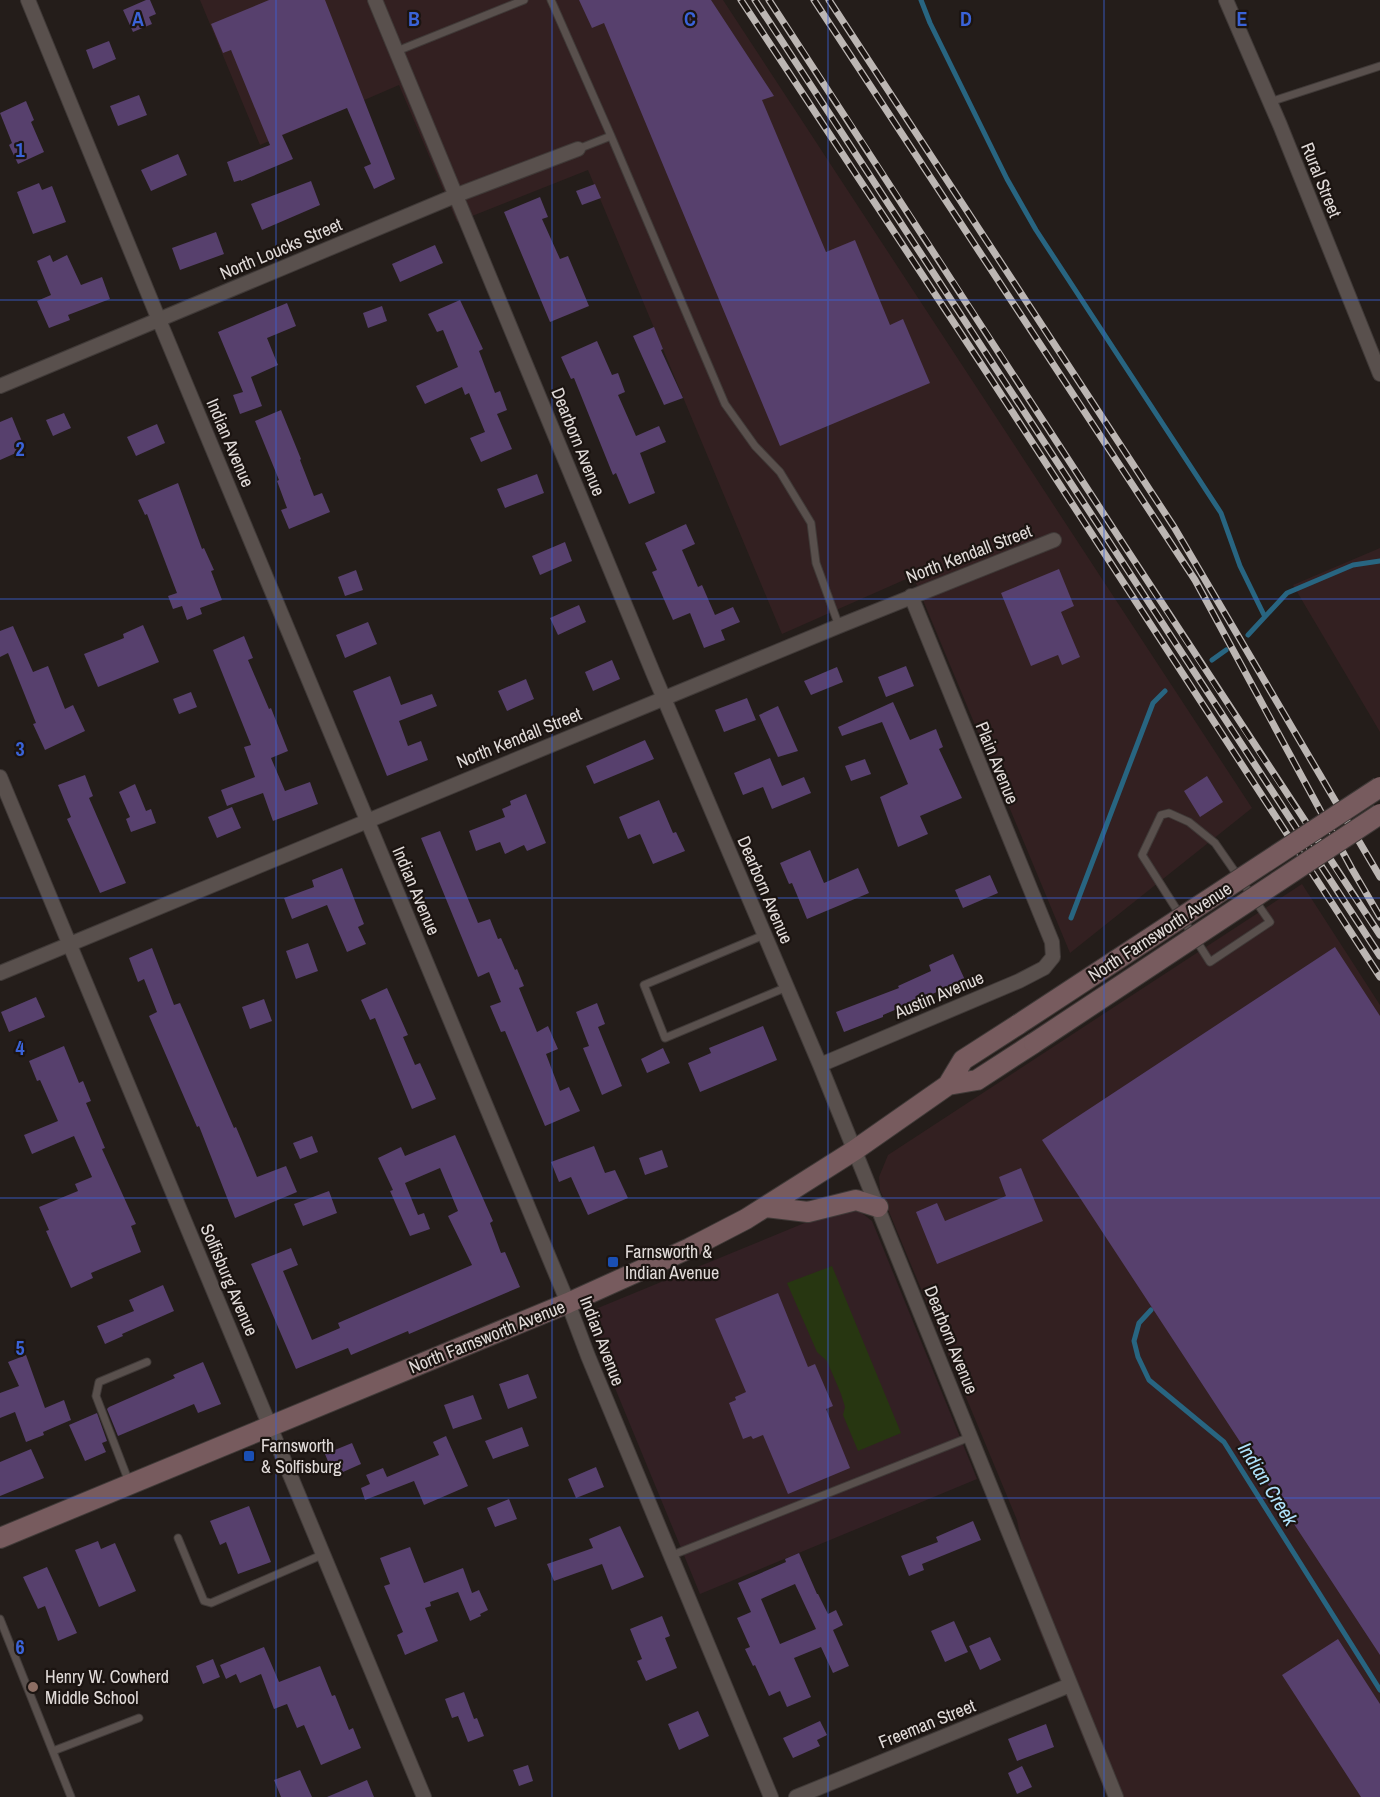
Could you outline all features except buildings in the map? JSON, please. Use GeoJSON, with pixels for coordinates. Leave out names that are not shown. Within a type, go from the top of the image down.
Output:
{"type":"FeatureCollection","features":[{"type":"Feature","properties":{"kind":"main road","name":"North Farnsworth Avenue"},"geometry":{"type":"LineString","coordinates":[[0,1538],[568,1303],[690,1248],[766,1207],[855,1150],[948,1085],[963,1060],[1380,787]]}},
{"type":"Feature","properties":{"kind":"main road","name":"North Farnsworth Avenue"},"geometry":{"type":"LineString","coordinates":[[948,1085],[977,1080],[1380,814]]}},
{"type":"Feature","properties":{"kind":"main road"},"geometry":{"type":"LineString","coordinates":[[766,1207],[808,1212],[856,1200],[878,1207]]}},
{"type":"Feature","properties":{"kind":"street","name":"Indian Avenue"},"geometry":{"type":"LineString","coordinates":[[28,0],[771,1797]]}},
{"type":"Feature","properties":{"kind":"street","name":"Dearborn Avenue"},"geometry":{"type":"LineString","coordinates":[[375,0],[663,698],[820,1065],[1116,1797]]}},
{"type":"Feature","properties":{"kind":"street","name":"Rural Street"},"geometry":{"type":"LineString","coordinates":[[1227,0],[1380,374]]}},
{"type":"Feature","properties":{"kind":"street","name":"North Loucks Street"},"geometry":{"type":"LineString","coordinates":[[0,386],[457,195],[578,149]]}},
{"type":"Feature","properties":{"kind":"street","name":"North Kendall Street"},"geometry":{"type":"LineString","coordinates":[[0,973],[911,596],[1054,540]]}},
{"type":"Feature","properties":{"kind":"street","name":"Plain Avenue"},"geometry":{"type":"LineString","coordinates":[[911,596],[1052,942]]}},
{"type":"Feature","properties":{"kind":"street","name":"Solfisburg Avenue"},"geometry":{"type":"LineString","coordinates":[[0,777],[424,1797]]}},
{"type":"Feature","properties":{"kind":"street","name":"Austin Avenue"},"geometry":{"type":"LineString","coordinates":[[820,1065],[1035,973],[1044,968],[1053,957],[1052,942]]}},
{"type":"Feature","properties":{"kind":"street","name":"Freeman Street"},"geometry":{"type":"LineString","coordinates":[[796,1797],[1070,1685]]}},
{"type":"Feature","properties":{"kind":"lane"},"geometry":{"type":"LineString","coordinates":[[397,51],[524,0]]}},
{"type":"Feature","properties":{"kind":"lane"},"geometry":{"type":"LineString","coordinates":[[551,0],[725,404],[755,446],[780,472],[811,523],[816,563],[839,626]]}},
{"type":"Feature","properties":{"kind":"lane"},"geometry":{"type":"LineString","coordinates":[[1270,102],[1380,66]]}},
{"type":"Feature","properties":{"kind":"lane"},"geometry":{"type":"LineString","coordinates":[[578,149],[611,136]]}},
{"type":"Feature","properties":{"kind":"lane"},"geometry":{"type":"LineString","coordinates":[[1169,813],[1189,822],[1215,843],[1270,922],[1210,962],[1142,855],[1161,815],[1169,813]]}},
{"type":"Feature","properties":{"kind":"lane"},"geometry":{"type":"LineString","coordinates":[[764,934],[644,985],[665,1038],[787,987]]}},
{"type":"Feature","properties":{"kind":"lane"},"geometry":{"type":"LineString","coordinates":[[130,1484],[96,1396],[99,1382],[147,1362]]}},
{"type":"Feature","properties":{"kind":"lane"},"geometry":{"type":"LineString","coordinates":[[670,1556],[970,1437]]}},
{"type":"Feature","properties":{"kind":"lane"},"geometry":{"type":"LineString","coordinates":[[178,1538],[204,1601],[207,1603],[324,1554]]}},
{"type":"Feature","properties":{"kind":"lane"},"geometry":{"type":"LineString","coordinates":[[0,1619],[71,1797]]}},
{"type":"Feature","properties":{"kind":"lane"},"geometry":{"type":"LineString","coordinates":[[53,1751],[139,1718]]}},
{"type":"Feature","properties":{"kind":"shaded area"},"geometry":{"type":"Polygon","coordinates":[[[200,0],[723,0],[1252,808],[1070,953],[913,576],[782,634],[588,170],[457,222],[399,85],[260,145],[200,0]]]}},
{"type":"Feature","properties":{"kind":"shaded area"},"geometry":{"type":"Polygon","coordinates":[[[1380,548],[1380,732],[1293,585],[1380,548]]]}},
{"type":"Feature","properties":{"kind":"shaded area"},"geometry":{"type":"Polygon","coordinates":[[[1302,884],[1380,1005],[1380,1797],[1107,1797],[1037,1625],[1017,1520],[880,1190],[879,1177],[888,1155],[1302,884]]]}},
{"type":"Feature","properties":{"kind":"shaded area"},"geometry":{"type":"Polygon","coordinates":[[[848,1208],[859,1211],[872,1221],[977,1479],[700,1594],[589,1325],[591,1316],[598,1308],[836,1210],[848,1208]]]}},
{"type":"Feature","properties":{"kind":"green space"},"geometry":{"type":"Polygon","coordinates":[[[832,1266],[901,1433],[858,1451],[843,1415],[845,1407],[841,1394],[827,1361],[817,1352],[787,1283],[832,1266]]]}},
{"type":"Feature","properties":{"kind":"waterway"},"geometry":{"type":"LineString","coordinates":[[921,0],[930,23],[1007,179],[1036,230],[1221,513],[1240,566],[1264,615]]}},
{"type":"Feature","properties":{"kind":"waterway"},"geometry":{"type":"LineString","coordinates":[[1248,635],[1287,593],[1353,565],[1380,561]]}},
{"type":"Feature","properties":{"kind":"waterway"},"geometry":{"type":"LineString","coordinates":[[1212,660],[1226,650]]}},
{"type":"Feature","properties":{"kind":"waterway"},"geometry":{"type":"LineString","coordinates":[[1071,918],[1153,703],[1165,691]]}},
{"type":"Feature","properties":{"kind":"waterway","name":"Indian Creek"},"geometry":{"type":"LineString","coordinates":[[1151,1310],[1139,1323],[1134,1341],[1138,1357],[1149,1380],[1224,1442],[1380,1690]]}},
{"type":"Feature","properties":{"kind":"railway"},"geometry":{"type":"LineString","coordinates":[[741,0],[1380,977]]}},
{"type":"Feature","properties":{"kind":"railway"},"geometry":{"type":"LineString","coordinates":[[755,0],[1380,956]]}},
{"type":"Feature","properties":{"kind":"railway"},"geometry":{"type":"LineString","coordinates":[[769,0],[1380,935]]}},
{"type":"Feature","properties":{"kind":"railway"},"geometry":{"type":"LineString","coordinates":[[814,0],[1195,580],[1380,917]]}},
{"type":"Feature","properties":{"kind":"railway"},"geometry":{"type":"LineString","coordinates":[[829,0],[1174,527],[1380,877]]}},
{"type":"Feature","properties":{"kind":"place","name":"Farnsworth & Indian Avenue"},"geometry":{"type":"Point","coordinates":[613,1262]}},
{"type":"Feature","properties":{"kind":"place","name":"Farnsworth & Solfisburg"},"geometry":{"type":"Point","coordinates":[249,1456]}},
{"type":"Feature","properties":{"kind":"place","name":"Henry W. Cowherd Middle School"},"geometry":{"type":"Point","coordinates":[33,1687]}}]}
